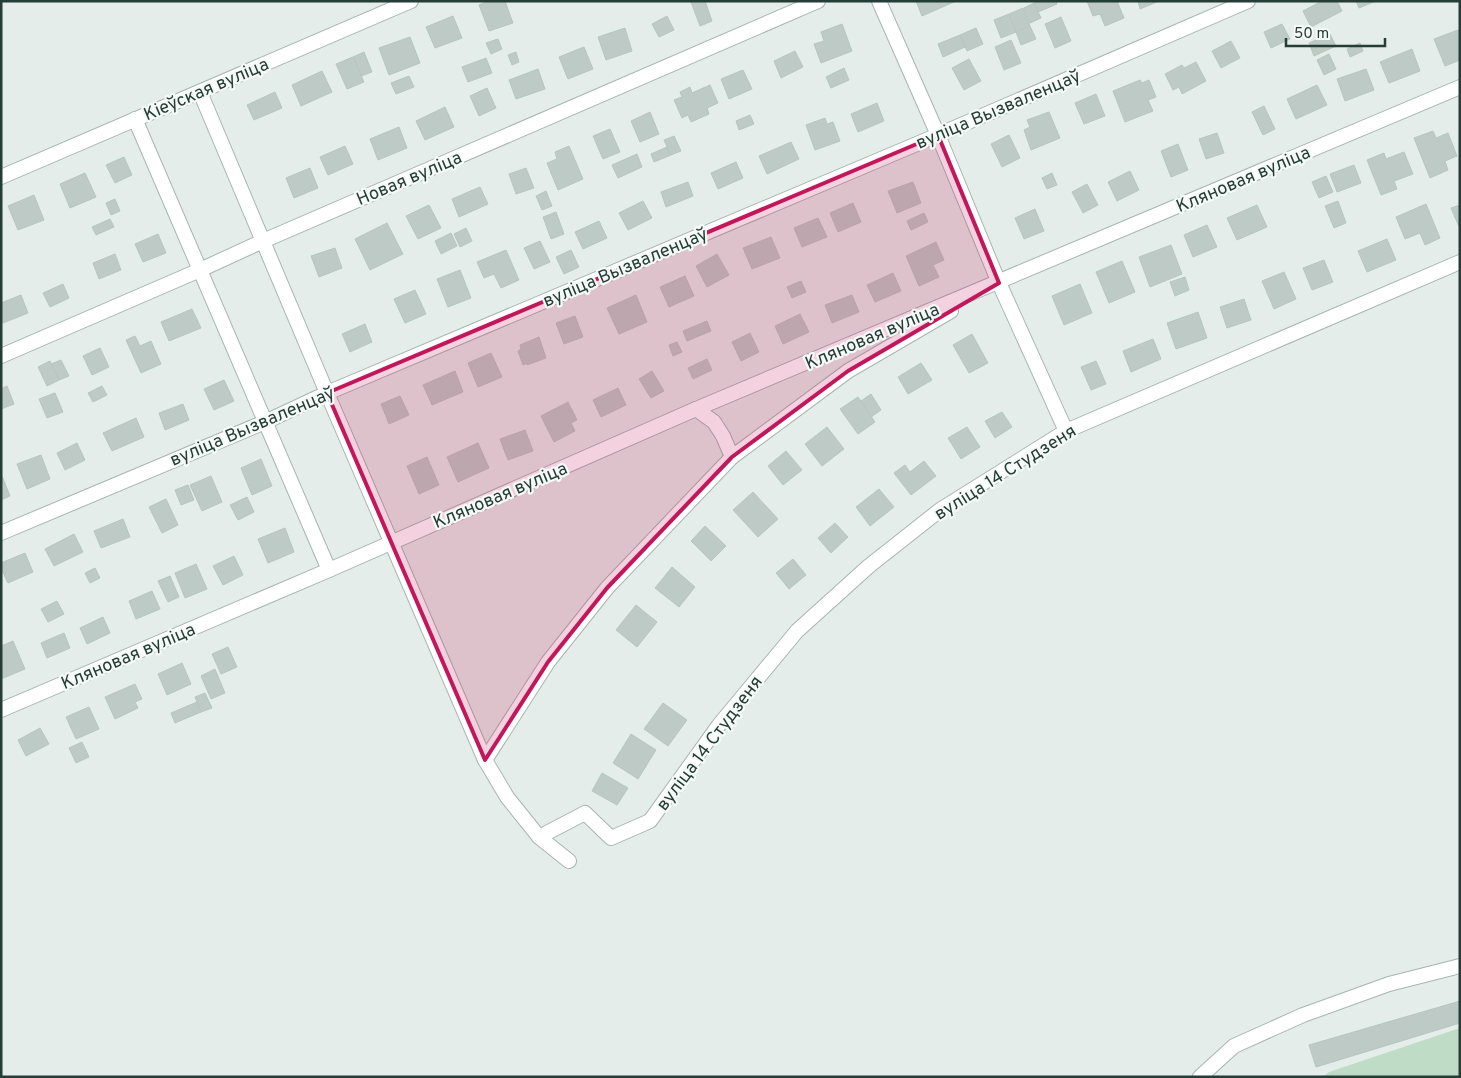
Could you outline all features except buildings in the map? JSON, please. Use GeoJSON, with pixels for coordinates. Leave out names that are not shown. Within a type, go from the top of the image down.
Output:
{"type":"FeatureCollection","features":[{"type":"Feature","properties":{"kind":"street","name":"Кіеўская вуліца"},"geometry":{"type":"LineString","coordinates":[[1,177],[411,1]]}},
{"type":"Feature","properties":{"kind":"street","name":"Новая вуліца"},"geometry":{"type":"LineString","coordinates":[[1,356],[818,1]]}},
{"type":"Feature","properties":{"kind":"street"},"geometry":{"type":"LineString","coordinates":[[879,1],[938,135],[999,282],[1066,431]]}},
{"type":"Feature","properties":{"kind":"street","name":"вуліца Вызваленцаў"},"geometry":{"type":"LineString","coordinates":[[1,533],[938,135],[1248,1]]}},
{"type":"Feature","properties":{"kind":"street","name":"Кляновая вуліца"},"geometry":{"type":"LineString","coordinates":[[1,710],[329,570],[696,409],[1460,87]]}},
{"type":"Feature","properties":{"kind":"street"},"geometry":{"type":"LineString","coordinates":[[200,92],[485,760],[507,797],[539,837],[569,862]]}},
{"type":"Feature","properties":{"kind":"street"},"geometry":{"type":"LineString","coordinates":[[135,119],[329,570]]}},
{"type":"Feature","properties":{"kind":"street","name":"вуліца 14 Студзеня"},"geometry":{"type":"LineString","coordinates":[[539,837],[584,812],[611,838],[650,821],[719,725],[797,632],[868,566],[940,510],[1066,431],[1460,262]]}},
{"type":"Feature","properties":{"kind":"street","name":"Кляновая вуліца"},"geometry":{"type":"LineString","coordinates":[[485,760],[548,662],[607,588],[732,457],[848,370],[999,282]]}},
{"type":"Feature","properties":{"kind":"street"},"geometry":{"type":"LineString","coordinates":[[696,409],[714,422],[723,436],[732,457]]}},
{"type":"Feature","properties":{"kind":"street"},"geometry":{"type":"LineString","coordinates":[[1200,1077],[1234,1046],[1303,1016],[1389,984],[1460,966]]}},
{"type":"Feature","properties":{"kind":"highlighted area"},"geometry":{"type":"Polygon","coordinates":[[[938,135],[999,283],[848,371],[732,457],[607,588],[548,662],[485,760],[327,393],[938,135]]]}},
{"type":"Feature","properties":{"kind":"green space"},"geometry":{"type":"Polygon","coordinates":[[[1460,1028],[1460,1077],[1323,1077],[1329,1072],[1460,1028]]]}}]}
